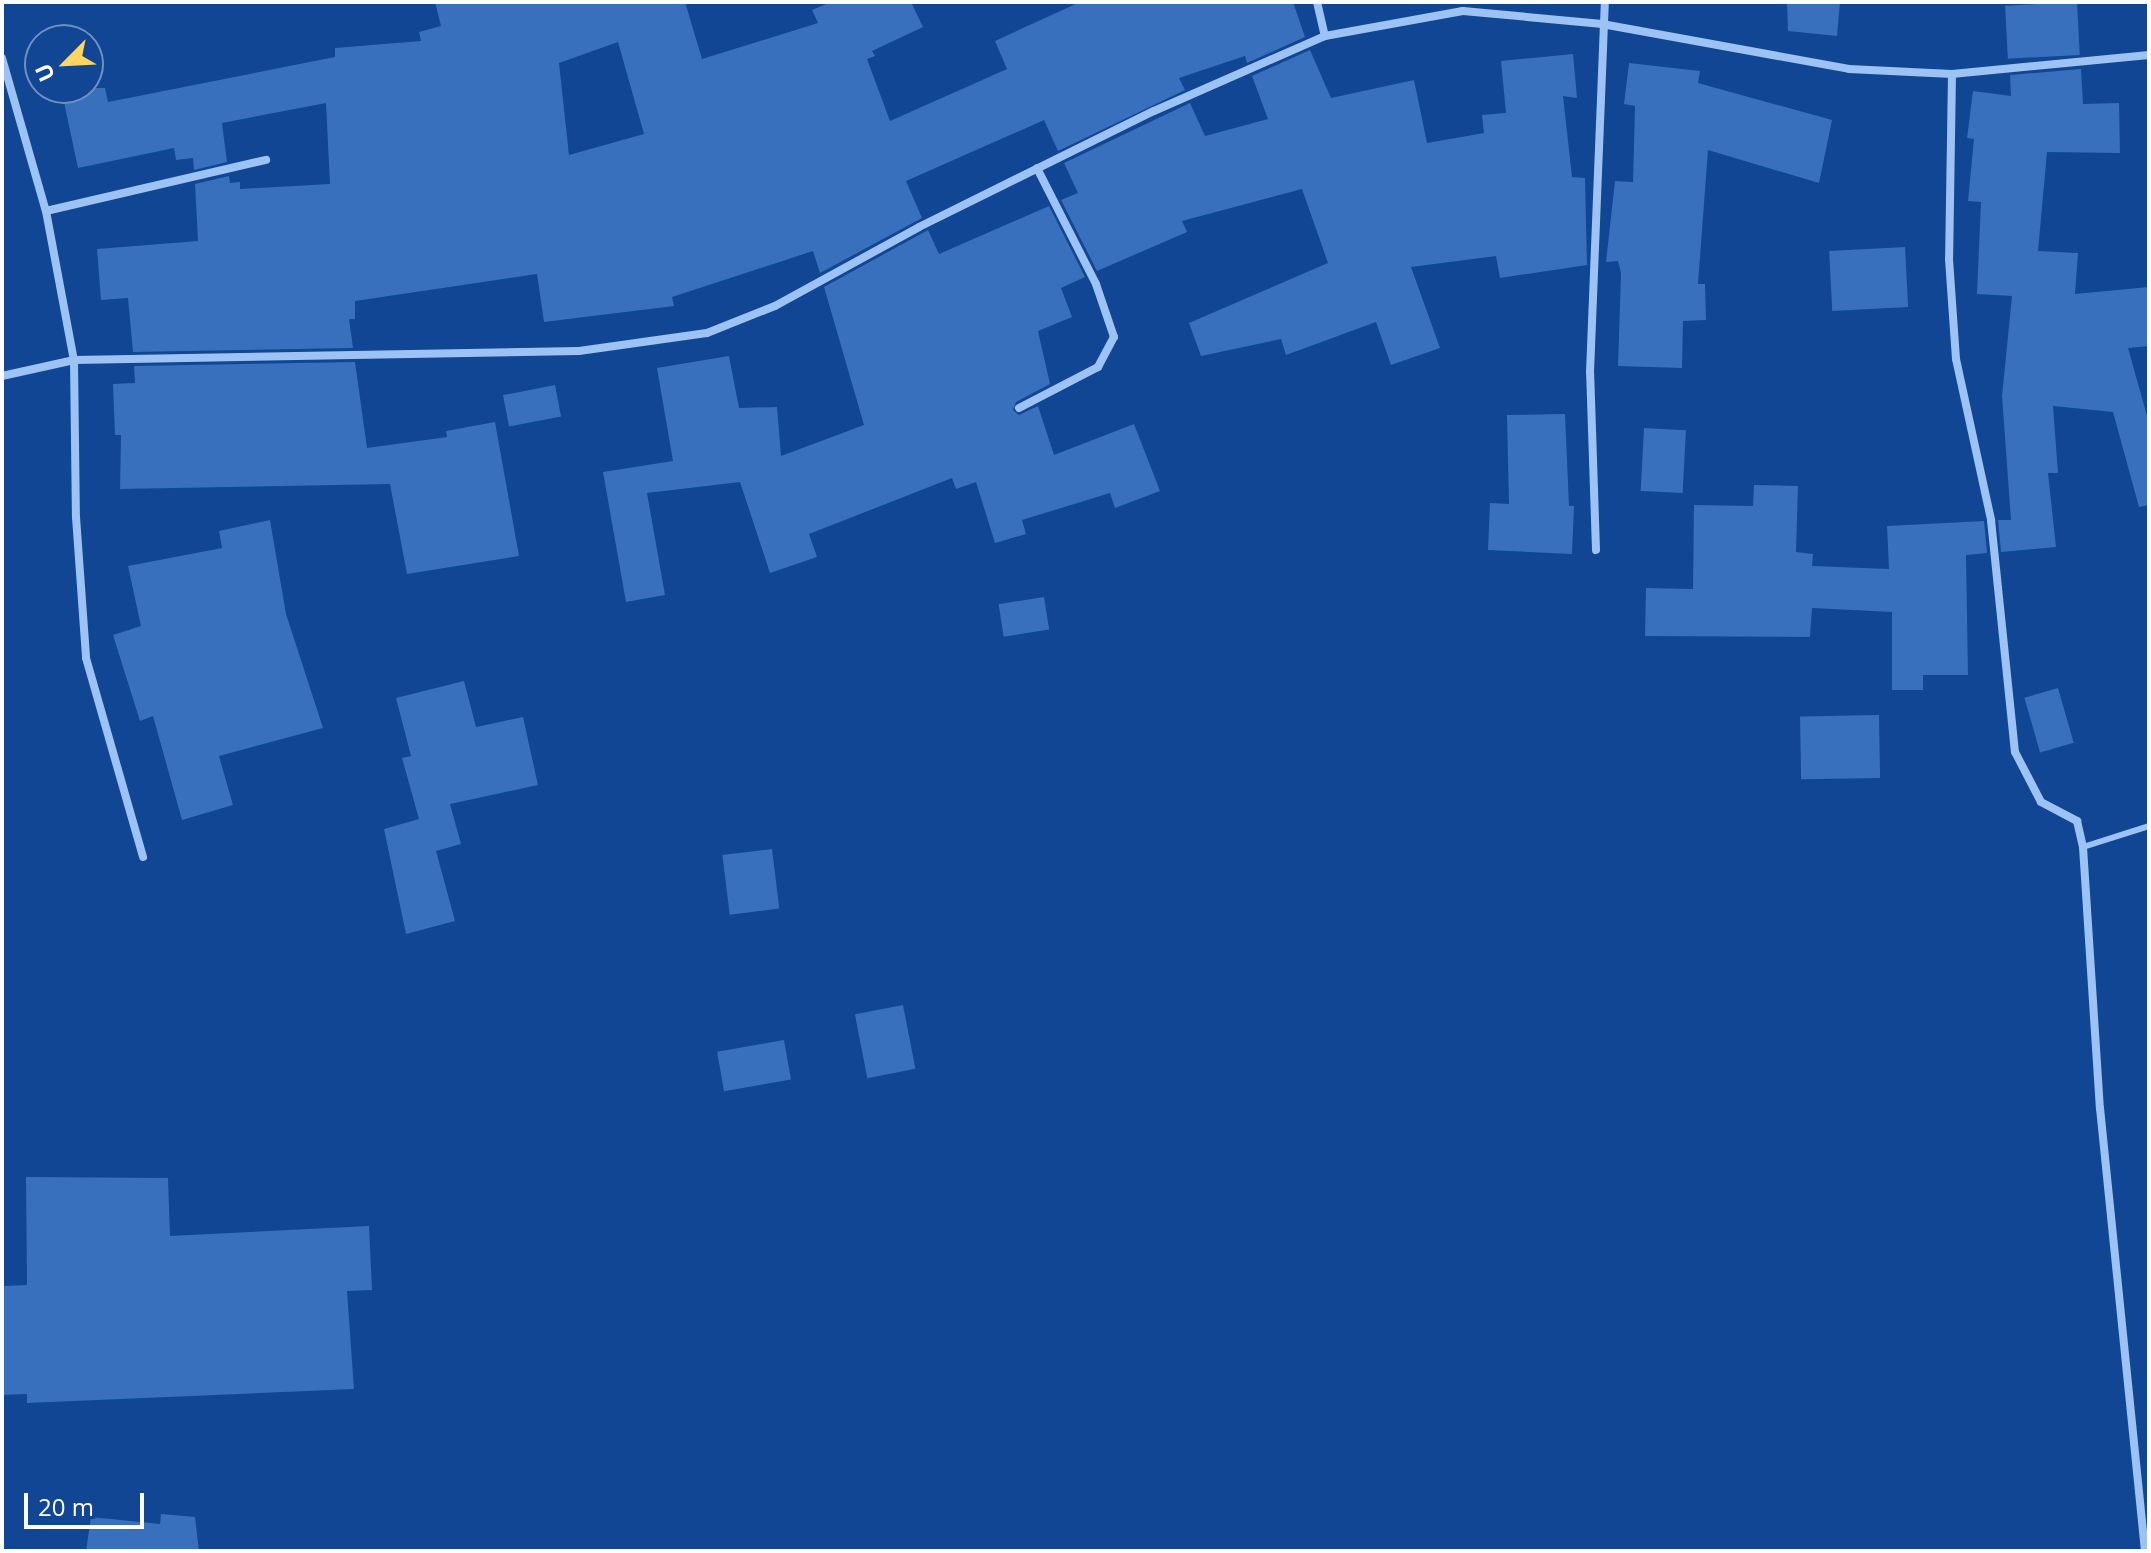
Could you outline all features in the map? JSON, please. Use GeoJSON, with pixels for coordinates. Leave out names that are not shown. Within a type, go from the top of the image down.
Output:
{"type":"FeatureCollection","features":[{"type":"Feature","properties":{"kind":"street"},"geometry":{"type":"LineString","coordinates":[[1317,2],[1325,36]]}},
{"type":"Feature","properties":{"kind":"street"},"geometry":{"type":"LineString","coordinates":[[1596,550],[1590,372],[1605,2]]}},
{"type":"Feature","properties":{"kind":"street"},"geometry":{"type":"LineString","coordinates":[[2,376],[74,360],[579,351],[651,345],[707,333],[775,306],[1037,168],[1325,36],[1463,11],[1602,24],[1849,69],[1952,74],[2149,55]]}},
{"type":"Feature","properties":{"kind":"street"},"geometry":{"type":"LineString","coordinates":[[2,58],[46,211],[74,360],[76,517],[86,658],[143,857]]}},
{"type":"Feature","properties":{"kind":"street"},"geometry":{"type":"LineString","coordinates":[[1952,74],[1949,259],[1956,359],[1991,520],[2015,752],[2041,802],[2077,821],[2083,847],[2100,1108],[2145,1551]]}},
{"type":"Feature","properties":{"kind":"street"},"geometry":{"type":"LineString","coordinates":[[46,211],[266,160]]}},
{"type":"Feature","properties":{"kind":"street"},"geometry":{"type":"LineString","coordinates":[[1019,408],[1098,367],[1114,337],[1096,284],[1037,168]]}},
{"type":"Feature","properties":{"kind":"lane"},"geometry":{"type":"LineString","coordinates":[[2083,847],[2149,826]]}},
{"type":"Feature","properties":{"kind":"building"},"geometry":{"type":"Polygon","coordinates":[[[435,2],[685,2],[702,59],[818,23],[812,10],[831,2],[911,2],[923,27],[872,51],[875,56],[867,59],[890,121],[1007,69],[995,41],[1080,2],[1293,2],[1305,37],[1247,63],[1245,56],[1179,78],[1185,90],[1058,151],[1044,120],[906,181],[922,218],[820,273],[813,251],[672,297],[674,306],[544,322],[537,274],[355,301],[355,319],[349,319],[353,348],[133,352],[128,298],[101,300],[97,249],[198,241],[195,184],[229,176],[230,183],[240,182],[240,189],[330,184],[326,103],[222,123],[227,162],[194,170],[193,158],[176,160],[174,148],[78,168],[64,104],[104,104],[104,88],[108,102],[335,57],[335,48],[421,41],[419,32],[441,26],[435,2]],[[618,42],[559,63],[569,155],[644,134],[618,42]]]}},
{"type":"Feature","properties":{"kind":"building"},"geometry":{"type":"Polygon","coordinates":[[[1787,2],[1840,2],[1837,36],[1788,31],[1787,2]]]}},
{"type":"Feature","properties":{"kind":"building"},"geometry":{"type":"Polygon","coordinates":[[[2077,2],[2080,55],[2008,59],[2005,6],[2077,2]]]}},
{"type":"Feature","properties":{"kind":"building"},"geometry":{"type":"Polygon","coordinates":[[[1310,50],[1331,98],[1414,80],[1427,143],[1484,133],[1482,115],[1506,113],[1501,61],[1573,54],[1577,98],[1563,96],[1572,177],[1585,178],[1587,265],[1500,278],[1496,256],[1411,267],[1440,348],[1391,365],[1376,322],[1286,355],[1281,339],[1201,356],[1189,323],[1328,263],[1302,189],[1182,221],[1187,232],[1097,271],[1061,200],[1078,193],[1064,163],[1190,103],[1205,136],[1268,119],[1252,76],[1310,50]]]}},
{"type":"Feature","properties":{"kind":"building"},"geometry":{"type":"Polygon","coordinates":[[[1629,63],[1700,71],[1698,83],[1832,120],[1819,183],[1708,150],[1698,284],[1705,284],[1706,320],[1683,321],[1682,368],[1618,366],[1621,273],[1618,261],[1606,262],[1615,181],[1633,182],[1635,106],[1624,104],[1629,63]]]}},
{"type":"Feature","properties":{"kind":"building"},"geometry":{"type":"Polygon","coordinates":[[[2081,69],[2083,104],[2119,103],[2120,153],[2047,152],[2038,251],[2078,253],[2075,294],[2149,287],[2149,346],[2128,348],[2149,423],[2149,505],[2139,507],[2113,412],[2053,406],[2058,473],[2048,473],[2056,547],[2001,552],[1998,520],[2011,520],[2002,396],[2012,296],[1977,294],[1981,202],[1968,201],[1974,139],[1967,138],[1973,91],[2011,96],[2010,75],[2081,69]]]}},
{"type":"Feature","properties":{"kind":"building"},"geometry":{"type":"Polygon","coordinates":[[[1049,206],[1085,277],[1061,288],[1072,317],[1038,331],[1050,384],[1016,402],[1013,410],[1019,415],[1038,406],[1054,455],[1134,424],[1160,491],[1115,508],[1110,493],[1022,520],[1026,534],[995,543],[976,482],[956,489],[952,478],[809,534],[817,557],[770,573],[740,482],[647,493],[665,595],[626,602],[603,472],[673,461],[657,368],[729,356],[739,408],[777,407],[781,456],[864,425],[824,287],[928,230],[939,254],[1049,206]]]}},
{"type":"Feature","properties":{"kind":"building"},"geometry":{"type":"Polygon","coordinates":[[[1905,247],[1908,307],[1832,311],[1829,251],[1905,247]]]}},
{"type":"Feature","properties":{"kind":"building"},"geometry":{"type":"Polygon","coordinates":[[[355,362],[367,448],[447,437],[446,431],[495,422],[519,556],[407,574],[390,484],[120,489],[121,435],[115,435],[113,384],[135,383],[134,366],[355,362]]]}},
{"type":"Feature","properties":{"kind":"building"},"geometry":{"type":"Polygon","coordinates":[[[555,385],[561,416],[509,427],[503,395],[555,385]]]}},
{"type":"Feature","properties":{"kind":"building"},"geometry":{"type":"Polygon","coordinates":[[[1565,414],[1569,506],[1574,506],[1572,554],[1488,550],[1490,503],[1509,504],[1507,415],[1565,414]]]}},
{"type":"Feature","properties":{"kind":"building"},"geometry":{"type":"Polygon","coordinates":[[[1644,428],[1686,430],[1683,493],[1641,491],[1644,428]]]}},
{"type":"Feature","properties":{"kind":"building"},"geometry":{"type":"Polygon","coordinates":[[[1754,485],[1798,486],[1796,552],[1813,554],[1812,566],[1889,569],[1887,526],[1984,521],[1987,553],[1966,555],[1968,675],[1923,675],[1923,690],[1892,690],[1892,612],[1812,608],[1810,637],[1645,636],[1646,588],[1693,589],[1694,505],[1753,506],[1754,485]]]}},
{"type":"Feature","properties":{"kind":"building"},"geometry":{"type":"Polygon","coordinates":[[[270,520],[286,614],[323,728],[219,756],[233,805],[182,820],[153,716],[140,721],[113,635],[141,626],[128,566],[222,548],[219,531],[270,520]]]}},
{"type":"Feature","properties":{"kind":"building"},"geometry":{"type":"Polygon","coordinates":[[[1044,597],[1049,630],[1004,637],[999,604],[1044,597]]]}},
{"type":"Feature","properties":{"kind":"building"},"geometry":{"type":"Polygon","coordinates":[[[464,681],[476,727],[523,717],[538,785],[450,804],[461,844],[436,851],[455,921],[406,934],[384,829],[419,819],[402,758],[411,756],[396,698],[464,681]]]}},
{"type":"Feature","properties":{"kind":"building"},"geometry":{"type":"Polygon","coordinates":[[[2058,688],[2074,743],[2040,752],[2024,698],[2058,688]]]}},
{"type":"Feature","properties":{"kind":"building"},"geometry":{"type":"Polygon","coordinates":[[[1879,715],[1880,778],[1801,779],[1800,716],[1879,715]]]}},
{"type":"Feature","properties":{"kind":"building"},"geometry":{"type":"Polygon","coordinates":[[[772,849],[779,909],[730,915],[722,855],[772,849]]]}},
{"type":"Feature","properties":{"kind":"building"},"geometry":{"type":"Polygon","coordinates":[[[903,1005],[915,1069],[867,1078],[855,1014],[903,1005]]]}},
{"type":"Feature","properties":{"kind":"building"},"geometry":{"type":"Polygon","coordinates":[[[784,1040],[791,1079],[724,1091],[717,1052],[784,1040]]]}},
{"type":"Feature","properties":{"kind":"building"},"geometry":{"type":"Polygon","coordinates":[[[26,1177],[168,1178],[170,1236],[369,1226],[372,1290],[347,1291],[354,1389],[27,1403],[27,1394],[2,1395],[2,1286],[27,1285],[26,1177]]]}},
{"type":"Feature","properties":{"kind":"building"},"geometry":{"type":"Polygon","coordinates":[[[161,1514],[195,1517],[199,1551],[86,1551],[91,1517],[160,1524],[161,1514]]]}}]}
